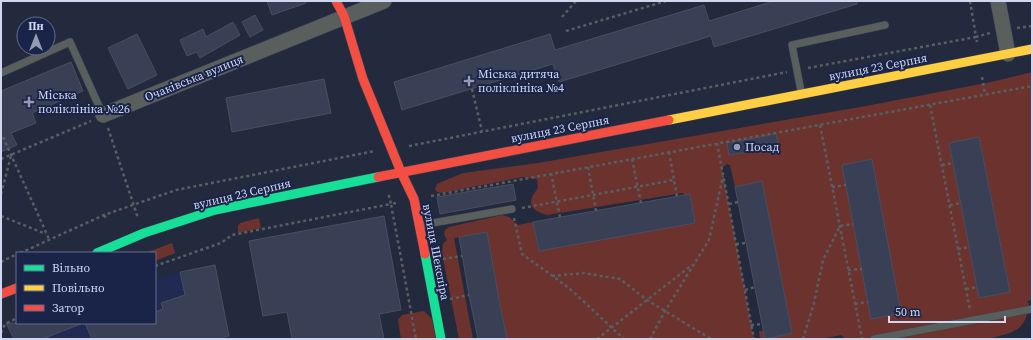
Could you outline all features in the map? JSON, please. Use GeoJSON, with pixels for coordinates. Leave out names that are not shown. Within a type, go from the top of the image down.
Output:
{"type":"FeatureCollection","features":[{"type":"Feature","properties":{"kind":"street","name":"вулиця Шекспіра"},"geometry":{"type":"LineString","coordinates":[[336,1],[344,16],[363,79],[401,172],[414,199],[441,339]]}},
{"type":"Feature","properties":{"kind":"street","name":"Очаківська вулиця"},"geometry":{"type":"LineString","coordinates":[[103,115],[384,1]]}},
{"type":"Feature","properties":{"kind":"street"},"geometry":{"type":"LineString","coordinates":[[998,1],[1008,54]]}},
{"type":"Feature","properties":{"kind":"street","name":"вулиця 23 Серпня"},"geometry":{"type":"LineString","coordinates":[[100,252],[144,233],[215,210],[384,175],[1032,49]]}},
{"type":"Feature","properties":{"kind":"street"},"geometry":{"type":"LineString","coordinates":[[1,294],[16,288]]}},
{"type":"Feature","properties":{"kind":"lane"},"geometry":{"type":"LineString","coordinates":[[802,94],[792,45],[885,25]]}},
{"type":"Feature","properties":{"kind":"lane"},"geometry":{"type":"LineString","coordinates":[[1,73],[70,42],[103,115]]}},
{"type":"Feature","properties":{"kind":"lane"},"geometry":{"type":"LineString","coordinates":[[419,226],[512,210]]}},
{"type":"Feature","properties":{"kind":"lane"},"geometry":{"type":"LineString","coordinates":[[874,339],[1032,309]]}},
{"type":"Feature","properties":{"kind":"path"},"geometry":{"type":"LineString","coordinates":[[562,17],[576,1]]}},
{"type":"Feature","properties":{"kind":"path"},"geometry":{"type":"LineString","coordinates":[[566,31],[666,1]]}},
{"type":"Feature","properties":{"kind":"path"},"geometry":{"type":"LineString","coordinates":[[970,1],[985,94]]}},
{"type":"Feature","properties":{"kind":"path"},"geometry":{"type":"LineString","coordinates":[[22,252],[104,215],[176,190],[976,37]]}},
{"type":"Feature","properties":{"kind":"path"},"geometry":{"type":"LineString","coordinates":[[156,266],[220,243],[232,235],[414,199],[1032,86]]}},
{"type":"Feature","properties":{"kind":"path"},"geometry":{"type":"LineString","coordinates":[[472,89],[482,131]]}},
{"type":"Feature","properties":{"kind":"path"},"geometry":{"type":"LineString","coordinates":[[930,104],[972,321]]}},
{"type":"Feature","properties":{"kind":"path"},"geometry":{"type":"LineString","coordinates":[[1,159],[103,115],[144,233]]}},
{"type":"Feature","properties":{"kind":"path"},"geometry":{"type":"LineString","coordinates":[[820,125],[862,339]]}},
{"type":"Feature","properties":{"kind":"path"},"geometry":{"type":"LineString","coordinates":[[3,137],[49,239]]}},
{"type":"Feature","properties":{"kind":"path"},"geometry":{"type":"LineString","coordinates":[[717,143],[754,339]]}},
{"type":"Feature","properties":{"kind":"path"},"geometry":{"type":"LineString","coordinates":[[669,152],[677,197]]}},
{"type":"Feature","properties":{"kind":"path"},"geometry":{"type":"LineString","coordinates":[[1,194],[12,155]]}},
{"type":"Feature","properties":{"kind":"path"},"geometry":{"type":"LineString","coordinates":[[632,159],[641,203]]}},
{"type":"Feature","properties":{"kind":"path"},"geometry":{"type":"LineString","coordinates":[[942,165],[953,163]]}},
{"type":"Feature","properties":{"kind":"path"},"geometry":{"type":"LineString","coordinates":[[588,167],[596,211]]}},
{"type":"Feature","properties":{"kind":"path"},"geometry":{"type":"LineString","coordinates":[[551,174],[560,217]]}},
{"type":"Feature","properties":{"kind":"path"},"geometry":{"type":"LineString","coordinates":[[650,339],[665,311],[709,240],[723,174]]}},
{"type":"Feature","properties":{"kind":"path"},"geometry":{"type":"LineString","coordinates":[[384,175],[391,204],[416,339]]}},
{"type":"Feature","properties":{"kind":"path"},"geometry":{"type":"LineString","coordinates":[[624,339],[569,288],[522,254],[512,210],[674,180]]}},
{"type":"Feature","properties":{"kind":"path"},"geometry":{"type":"LineString","coordinates":[[832,187],[846,184]]}},
{"type":"Feature","properties":{"kind":"path"},"geometry":{"type":"LineString","coordinates":[[729,204],[738,202]]}},
{"type":"Feature","properties":{"kind":"path"},"geometry":{"type":"LineString","coordinates":[[950,205],[961,203]]}},
{"type":"Feature","properties":{"kind":"path"},"geometry":{"type":"LineString","coordinates":[[104,215],[107,220]]}},
{"type":"Feature","properties":{"kind":"path"},"geometry":{"type":"LineString","coordinates":[[1,216],[46,234]]}},
{"type":"Feature","properties":{"kind":"path"},"geometry":{"type":"LineString","coordinates":[[840,226],[853,224]]}},
{"type":"Feature","properties":{"kind":"path"},"geometry":{"type":"LineString","coordinates":[[803,339],[814,303],[824,260],[840,226]]}},
{"type":"Feature","properties":{"kind":"path"},"geometry":{"type":"LineString","coordinates":[[736,244],[746,243]]}},
{"type":"Feature","properties":{"kind":"path"},"geometry":{"type":"LineString","coordinates":[[958,249],[969,247]]}},
{"type":"Feature","properties":{"kind":"path"},"geometry":{"type":"LineString","coordinates":[[1,262],[16,255]]}},
{"type":"Feature","properties":{"kind":"path"},"geometry":{"type":"LineString","coordinates":[[442,259],[462,256]]}},
{"type":"Feature","properties":{"kind":"path"},"geometry":{"type":"LineString","coordinates":[[598,339],[694,263]]}},
{"type":"Feature","properties":{"kind":"path"},"geometry":{"type":"LineString","coordinates":[[848,270],[862,269]]}},
{"type":"Feature","properties":{"kind":"path"},"geometry":{"type":"LineString","coordinates":[[552,276],[583,273],[620,279],[647,300],[711,339]]}},
{"type":"Feature","properties":{"kind":"path"},"geometry":{"type":"LineString","coordinates":[[745,290],[755,287]]}},
{"type":"Feature","properties":{"kind":"path"},"geometry":{"type":"LineString","coordinates":[[966,289],[977,287]]}},
{"type":"Feature","properties":{"kind":"path"},"geometry":{"type":"LineString","coordinates":[[450,299],[470,295]]}},
{"type":"Feature","properties":{"kind":"path"},"geometry":{"type":"LineString","coordinates":[[855,304],[868,302]]}},
{"type":"Feature","properties":{"kind":"path"},"geometry":{"type":"LineString","coordinates":[[1,333],[5,324],[16,318]]}},
{"type":"Feature","properties":{"kind":"path"},"geometry":{"type":"LineString","coordinates":[[751,326],[762,324]]}},
{"type":"Feature","properties":{"kind":"shaded area"},"geometry":{"type":"Polygon","coordinates":[[[1032,72],[1032,300],[1027,301],[1029,304],[1027,313],[1021,326],[1011,333],[988,339],[846,339],[841,335],[821,339],[765,339],[792,333],[762,181],[735,187],[730,165],[727,164],[722,168],[754,339],[507,339],[486,232],[454,238],[473,339],[459,339],[442,253],[443,244],[447,240],[444,234],[445,230],[449,227],[502,215],[509,217],[518,225],[533,222],[538,249],[541,250],[695,223],[690,195],[684,195],[683,193],[547,215],[537,211],[531,202],[534,193],[538,188],[537,179],[522,177],[442,193],[437,192],[435,189],[437,184],[463,173],[538,163],[866,106],[991,82],[1032,72]]]}},
{"type":"Feature","properties":{"kind":"shaded area"},"geometry":{"type":"Polygon","coordinates":[[[259,218],[261,228],[238,233],[238,226],[240,223],[259,218]]]}},
{"type":"Feature","properties":{"kind":"shaded area"},"geometry":{"type":"Polygon","coordinates":[[[172,243],[175,253],[156,261],[156,252],[148,252],[172,243]]]}},
{"type":"Feature","properties":{"kind":"shaded area"},"geometry":{"type":"Polygon","coordinates":[[[180,272],[194,339],[8,339],[39,324],[156,324],[156,279],[180,272]]]}},
{"type":"Feature","properties":{"kind":"shaded area"},"geometry":{"type":"Polygon","coordinates":[[[424,311],[432,319],[436,339],[401,339],[398,320],[402,315],[424,311]]]}},
{"type":"Feature","properties":{"kind":"shaded area"},"geometry":{"type":"Polygon","coordinates":[[[759,331],[764,331],[765,339],[760,339],[759,331]]]}},
{"type":"Feature","properties":{"kind":"building"},"geometry":{"type":"Polygon","coordinates":[[[267,1],[305,1],[306,3],[272,15],[267,1]]]}},
{"type":"Feature","properties":{"kind":"building"},"geometry":{"type":"Polygon","coordinates":[[[774,1],[857,1],[857,4],[714,47],[711,36],[559,82],[553,64],[402,110],[394,82],[550,34],[555,50],[704,5],[709,21],[774,1]]]}},
{"type":"Feature","properties":{"kind":"building"},"geometry":{"type":"Polygon","coordinates":[[[255,15],[263,30],[250,37],[242,22],[255,15]]]}},
{"type":"Feature","properties":{"kind":"building"},"geometry":{"type":"Polygon","coordinates":[[[233,22],[240,35],[200,58],[197,52],[187,56],[180,40],[203,29],[206,37],[233,22]]]}},
{"type":"Feature","properties":{"kind":"building"},"geometry":{"type":"Polygon","coordinates":[[[137,34],[157,75],[128,89],[108,48],[137,34]]]}},
{"type":"Feature","properties":{"kind":"building","name":"Міська поліклініка №26"},"geometry":{"type":"Polygon","coordinates":[[[71,62],[83,91],[32,113],[36,123],[11,133],[17,145],[1,152],[1,91],[71,62]]]}},
{"type":"Feature","properties":{"kind":"building"},"geometry":{"type":"Polygon","coordinates":[[[324,79],[331,113],[232,132],[226,98],[324,79]]]}},
{"type":"Feature","properties":{"kind":"building"},"geometry":{"type":"Polygon","coordinates":[[[776,134],[779,147],[729,155],[727,143],[776,134]]]}},
{"type":"Feature","properties":{"kind":"building"},"geometry":{"type":"Polygon","coordinates":[[[979,137],[1010,292],[979,298],[949,143],[979,137]]]}},
{"type":"Feature","properties":{"kind":"building"},"geometry":{"type":"Polygon","coordinates":[[[872,159],[901,313],[871,319],[842,165],[872,159]]]}},
{"type":"Feature","properties":{"kind":"building"},"geometry":{"type":"Polygon","coordinates":[[[762,181],[792,333],[765,339],[735,187],[762,181]]]}},
{"type":"Feature","properties":{"kind":"building"},"geometry":{"type":"Polygon","coordinates":[[[513,184],[516,200],[440,214],[437,197],[513,184]]]}},
{"type":"Feature","properties":{"kind":"building"},"geometry":{"type":"Polygon","coordinates":[[[690,194],[695,223],[539,251],[533,222],[690,194]]]}},
{"type":"Feature","properties":{"kind":"building"},"geometry":{"type":"Polygon","coordinates":[[[384,216],[401,310],[379,314],[384,339],[292,339],[287,312],[263,316],[249,241],[384,216]]]}},
{"type":"Feature","properties":{"kind":"building"},"geometry":{"type":"Polygon","coordinates":[[[487,232],[507,339],[478,339],[469,295],[459,237],[487,232]]]}},
{"type":"Feature","properties":{"kind":"building"},"geometry":{"type":"Polygon","coordinates":[[[215,265],[229,336],[224,337],[224,339],[92,339],[85,324],[156,324],[156,312],[163,309],[161,303],[185,295],[180,272],[215,265]]]}},
{"type":"Feature","properties":{"kind":"building"},"geometry":{"type":"Polygon","coordinates":[[[6,323],[81,324],[42,339],[14,339],[6,323]]]}},
{"type":"Feature","properties":{"kind":"traffic: fast"},"geometry":{"type":"LineString","coordinates":[[99,252],[144,233],[215,210],[378,177]]}},
{"type":"Feature","properties":{"kind":"traffic: fast"},"geometry":{"type":"LineString","coordinates":[[425,254],[441,339]]}},
{"type":"Feature","properties":{"kind":"traffic: slow"},"geometry":{"type":"LineString","coordinates":[[669,120],[1032,49]]}},
{"type":"Feature","properties":{"kind":"traffic: jam"},"geometry":{"type":"LineString","coordinates":[[336,1],[344,16],[363,79],[401,172],[414,199],[425,254]]}},
{"type":"Feature","properties":{"kind":"traffic: jam"},"geometry":{"type":"LineString","coordinates":[[378,177],[669,120]]}},
{"type":"Feature","properties":{"kind":"traffic: jam"},"geometry":{"type":"LineString","coordinates":[[1,294],[16,288]]}},
{"type":"Feature","properties":{"kind":"place","name":"Міська дитяча поліклініка №4"},"geometry":{"type":"Point","coordinates":[469,81]}},
{"type":"Feature","properties":{"kind":"place","name":"Міська поліклініка №26"},"geometry":{"type":"Point","coordinates":[29,102]}},
{"type":"Feature","properties":{"kind":"place","name":"Посад"},"geometry":{"type":"Point","coordinates":[737,147]}}]}
